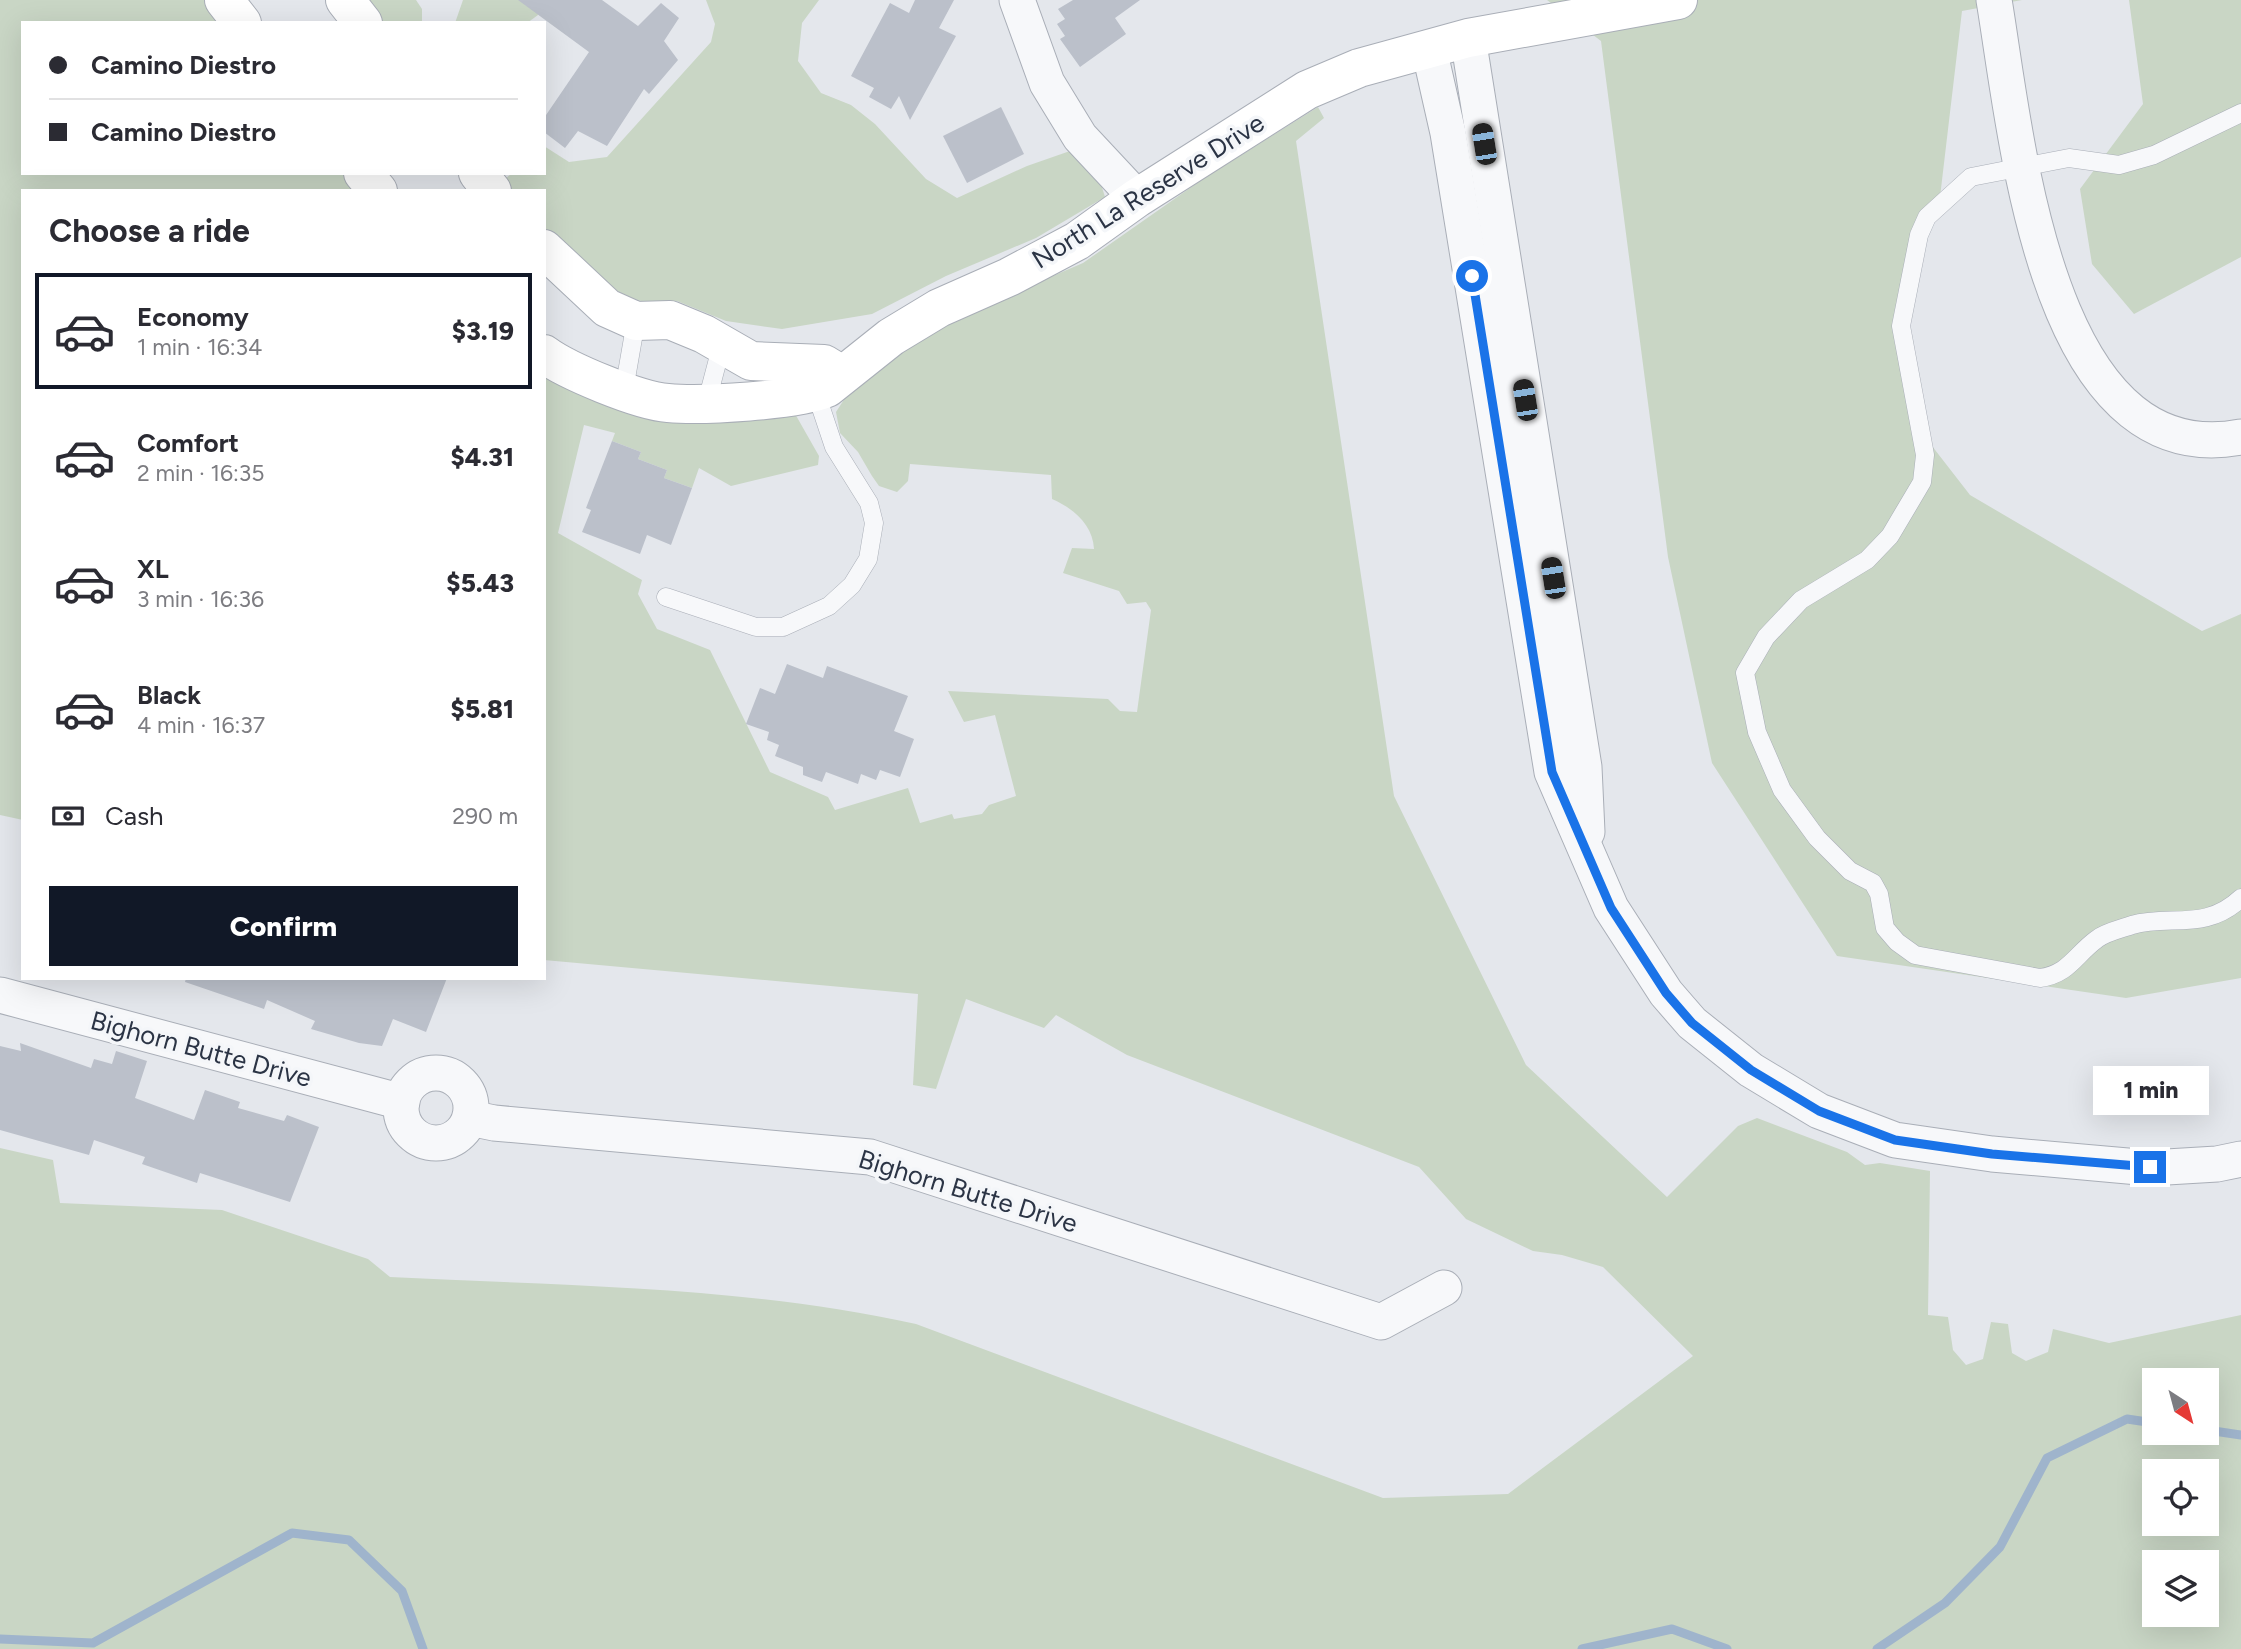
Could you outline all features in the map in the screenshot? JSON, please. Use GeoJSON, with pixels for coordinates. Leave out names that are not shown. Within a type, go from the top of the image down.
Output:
{"type":"FeatureCollection","features":[{"type":"Feature","properties":{"kind":"street"},"geometry":{"type":"LineString","coordinates":[[224,0],[240,21]]}},
{"type":"Feature","properties":{"kind":"street"},"geometry":{"type":"LineString","coordinates":[[345,0],[361,21]]}},
{"type":"Feature","properties":{"kind":"street"},"geometry":{"type":"LineString","coordinates":[[1017,0],[1054,94],[1080,137],[1137,198]]}},
{"type":"Feature","properties":{"kind":"street","name":"North La Reserve Drive"},"geometry":{"type":"LineString","coordinates":[[546,355],[602,382],[666,403],[778,399],[829,384],[891,337],[939,308],[1009,277],[1077,241],[1137,198],[1307,90],[1359,68],[1468,38],[1678,0]]}},
{"type":"Feature","properties":{"kind":"street"},"geometry":{"type":"LineString","coordinates":[[1994,0],[2025,189],[2051,279],[2085,353],[2126,410],[2158,431],[2201,442],[2241,437]]}},
{"type":"Feature","properties":{"kind":"street"},"geometry":{"type":"LineString","coordinates":[[1468,38],[1584,767],[1588,853]]}},
{"type":"Feature","properties":{"kind":"street"},"geometry":{"type":"LineString","coordinates":[[1429,49],[1448,133],[1552,772],[1611,908],[1643,961],[1692,1023],[1751,1070],[1819,1111],[1895,1140],[1992,1154],[2150,1167],[2217,1164],[2241,1159]]}},
{"type":"Feature","properties":{"kind":"street"},"geometry":{"type":"LineString","coordinates":[[365,175],[376,189]]}},
{"type":"Feature","properties":{"kind":"street"},"geometry":{"type":"LineString","coordinates":[[480,175],[490,189]]}},
{"type":"Feature","properties":{"kind":"street"},"geometry":{"type":"LineString","coordinates":[[546,251],[607,308],[636,321],[670,320],[751,361],[824,364],[829,384]]}},
{"type":"Feature","properties":{"kind":"street","name":"Bighorn Butte Drive"},"geometry":{"type":"LineString","coordinates":[[0,995],[402,1102]]}},
{"type":"Feature","properties":{"kind":"street"},"geometry":{"type":"LineString","coordinates":[[438,1073],[449,1075],[466,1088],[470,1098],[470,1118],[462,1132],[453,1139],[429,1142],[409,1130],[403,1119],[402,1102],[408,1086],[417,1079],[438,1073]]}},
{"type":"Feature","properties":{"kind":"street","name":"Bighorn Butte Drive"},"geometry":{"type":"LineString","coordinates":[[470,1118],[494,1123],[870,1157],[1381,1322],[1444,1288]]}},
{"type":"Feature","properties":{"kind":"lane"},"geometry":{"type":"LineString","coordinates":[[2241,113],[2154,155],[2119,165],[2069,158],[2021,165],[1971,177],[1927,217],[1920,235],[1901,326],[1926,456],[1922,482],[1890,536],[1867,560],[1801,600],[1766,637],[1745,673],[1757,732],[1782,790],[1817,838],[1850,871],[1872,883],[1880,894],[1885,928],[1896,942],[1915,955],[2040,978],[2058,975],[2098,937],[2136,924],[2182,923],[2214,915],[2241,898]]}},
{"type":"Feature","properties":{"kind":"lane"},"geometry":{"type":"LineString","coordinates":[[624,390],[636,321]]}},
{"type":"Feature","properties":{"kind":"lane"},"geometry":{"type":"LineString","coordinates":[[708,401],[722,344]]}},
{"type":"Feature","properties":{"kind":"lane"},"geometry":{"type":"LineString","coordinates":[[666,597],[756,627],[783,627],[829,606],[852,585],[868,559],[874,523],[869,503],[834,447],[829,384]]}},
{"type":"Feature","properties":{"kind":"green space"},"geometry":{"type":"Polygon","coordinates":[[[0,0],[212,0],[228,21],[21,21],[21,175],[352,175],[363,189],[21,189],[21,820],[0,815],[0,0]]]}},
{"type":"Feature","properties":{"kind":"green space"},"geometry":{"type":"Polygon","coordinates":[[[357,0],[416,0],[422,9],[422,21],[373,21],[357,0]]]}},
{"type":"Feature","properties":{"kind":"green space"},"geometry":{"type":"Polygon","coordinates":[[[463,0],[536,0],[538,15],[530,21],[456,21],[463,0]]]}},
{"type":"Feature","properties":{"kind":"green space"},"geometry":{"type":"Polygon","coordinates":[[[706,0],[819,0],[802,23],[798,61],[821,93],[851,105],[875,124],[926,179],[957,198],[1027,166],[1070,151],[1100,181],[1105,197],[1036,238],[946,276],[872,314],[782,329],[726,321],[677,301],[645,302],[617,295],[546,232],[546,189],[502,189],[498,185],[510,175],[546,175],[546,147],[569,162],[607,157],[711,42],[715,24],[706,0]]]}},
{"type":"Feature","properties":{"kind":"green space"},"geometry":{"type":"Polygon","coordinates":[[[1547,0],[2022,0],[1962,11],[1940,197],[1892,326],[1925,437],[1970,495],[2202,631],[2241,614],[2241,978],[2126,998],[1837,956],[1712,763],[1668,557],[1601,41],[1547,0]]]}},
{"type":"Feature","properties":{"kind":"green space"},"geometry":{"type":"Polygon","coordinates":[[[2129,0],[2241,0],[2241,257],[2134,314],[2092,264],[2080,189],[2143,104],[2129,0]]]}},
{"type":"Feature","properties":{"kind":"green space"},"geometry":{"type":"Polygon","coordinates":[[[1318,107],[1324,118],[1296,141],[1394,796],[1526,1065],[1667,1197],[1738,1126],[1757,1118],[1847,1152],[1865,1165],[1880,1163],[1930,1171],[1928,1315],[1948,1317],[1953,1350],[1966,1365],[1983,1359],[1991,1322],[2008,1324],[2012,1353],[2026,1361],[2048,1352],[2053,1329],[2109,1343],[2241,1315],[2241,1649],[0,1649],[0,1148],[53,1160],[60,1203],[222,1210],[368,1259],[390,1277],[721,1295],[851,1311],[916,1324],[1383,1498],[1508,1494],[1693,1356],[1603,1267],[1562,1255],[1533,1251],[1466,1219],[1419,1167],[1127,1055],[1056,1015],[1044,1028],[966,999],[936,1089],[913,1085],[918,994],[546,960],[546,362],[794,412],[819,456],[818,465],[731,486],[699,468],[692,488],[664,478],[667,470],[638,459],[641,452],[612,441],[615,433],[584,425],[558,533],[642,580],[638,594],[657,629],[710,650],[770,772],[828,797],[835,810],[908,788],[920,823],[952,814],[954,819],[982,814],[989,805],[1016,796],[995,715],[964,722],[948,691],[1108,699],[1120,711],[1137,712],[1151,610],[1146,602],[1127,604],[1119,591],[1063,573],[1072,548],[1094,549],[1093,540],[1080,518],[1052,499],[1051,475],[910,464],[908,481],[897,492],[879,486],[858,452],[840,433],[836,412],[847,395],[934,327],[1083,263],[1200,181],[1318,107]]]}},
{"type":"Feature","properties":{"kind":"building"},"geometry":{"type":"Polygon","coordinates":[[[518,0],[602,0],[638,26],[661,3],[679,18],[664,41],[678,60],[649,94],[644,89],[607,146],[578,131],[565,148],[546,134],[546,115],[589,52],[518,0]]]}},
{"type":"Feature","properties":{"kind":"building"},"geometry":{"type":"Polygon","coordinates":[[[915,0],[954,0],[939,28],[956,36],[910,120],[899,96],[891,109],[869,97],[874,88],[851,76],[890,3],[909,13],[915,0]]]}},
{"type":"Feature","properties":{"kind":"building"},"geometry":{"type":"Polygon","coordinates":[[[1073,0],[1140,0],[1115,18],[1126,34],[1080,67],[1060,39],[1065,36],[1057,24],[1065,19],[1058,9],[1073,0]]]}},
{"type":"Feature","properties":{"kind":"building"},"geometry":{"type":"Polygon","coordinates":[[[1001,107],[1024,154],[967,183],[943,136],[1001,107]]]}},
{"type":"Feature","properties":{"kind":"building"},"geometry":{"type":"Polygon","coordinates":[[[612,441],[641,452],[638,459],[667,470],[664,478],[692,488],[671,545],[647,535],[640,554],[582,532],[591,510],[586,508],[612,441]]]}},
{"type":"Feature","properties":{"kind":"building"},"geometry":{"type":"Polygon","coordinates":[[[787,664],[823,678],[827,666],[908,696],[894,731],[914,739],[900,777],[880,770],[876,780],[861,774],[858,784],[826,772],[822,782],[803,775],[803,767],[775,756],[779,745],[767,740],[769,732],[746,724],[760,688],[775,694],[787,664]]]}},
{"type":"Feature","properties":{"kind":"building"},"geometry":{"type":"Polygon","coordinates":[[[446,980],[426,1032],[393,1019],[382,1046],[359,1043],[311,1029],[315,1021],[267,1000],[264,1009],[185,982],[446,980]]]}},
{"type":"Feature","properties":{"kind":"building"},"geometry":{"type":"Polygon","coordinates":[[[20,1043],[91,1068],[94,1059],[112,1064],[116,1051],[147,1061],[135,1098],[194,1120],[205,1090],[240,1102],[238,1108],[284,1121],[287,1115],[319,1127],[290,1202],[200,1173],[197,1183],[142,1164],[145,1157],[94,1140],[89,1155],[0,1130],[0,1046],[21,1051],[20,1043]]]}},
{"type":"Feature","properties":{"kind":"waterway"},"geometry":{"type":"LineString","coordinates":[[1877,1649],[1945,1603],[2000,1547],[2047,1458],[2127,1419],[2142,1421]]}},
{"type":"Feature","properties":{"kind":"waterway"},"geometry":{"type":"LineString","coordinates":[[2219,1432],[2241,1435]]}},
{"type":"Feature","properties":{"kind":"waterway"},"geometry":{"type":"LineString","coordinates":[[0,1639],[93,1643],[292,1533],[349,1540],[402,1591],[423,1649]]}},
{"type":"Feature","properties":{"kind":"waterway"},"geometry":{"type":"LineString","coordinates":[[1582,1649],[1672,1629],[1727,1649]]}},
{"type":"Feature","properties":{"kind":"route"},"geometry":{"type":"LineString","coordinates":[[1472,276],[1552,772],[1611,908],[1666,993],[1692,1023],[1751,1070],[1819,1111],[1895,1140],[1992,1154],[2150,1167]]}}]}
